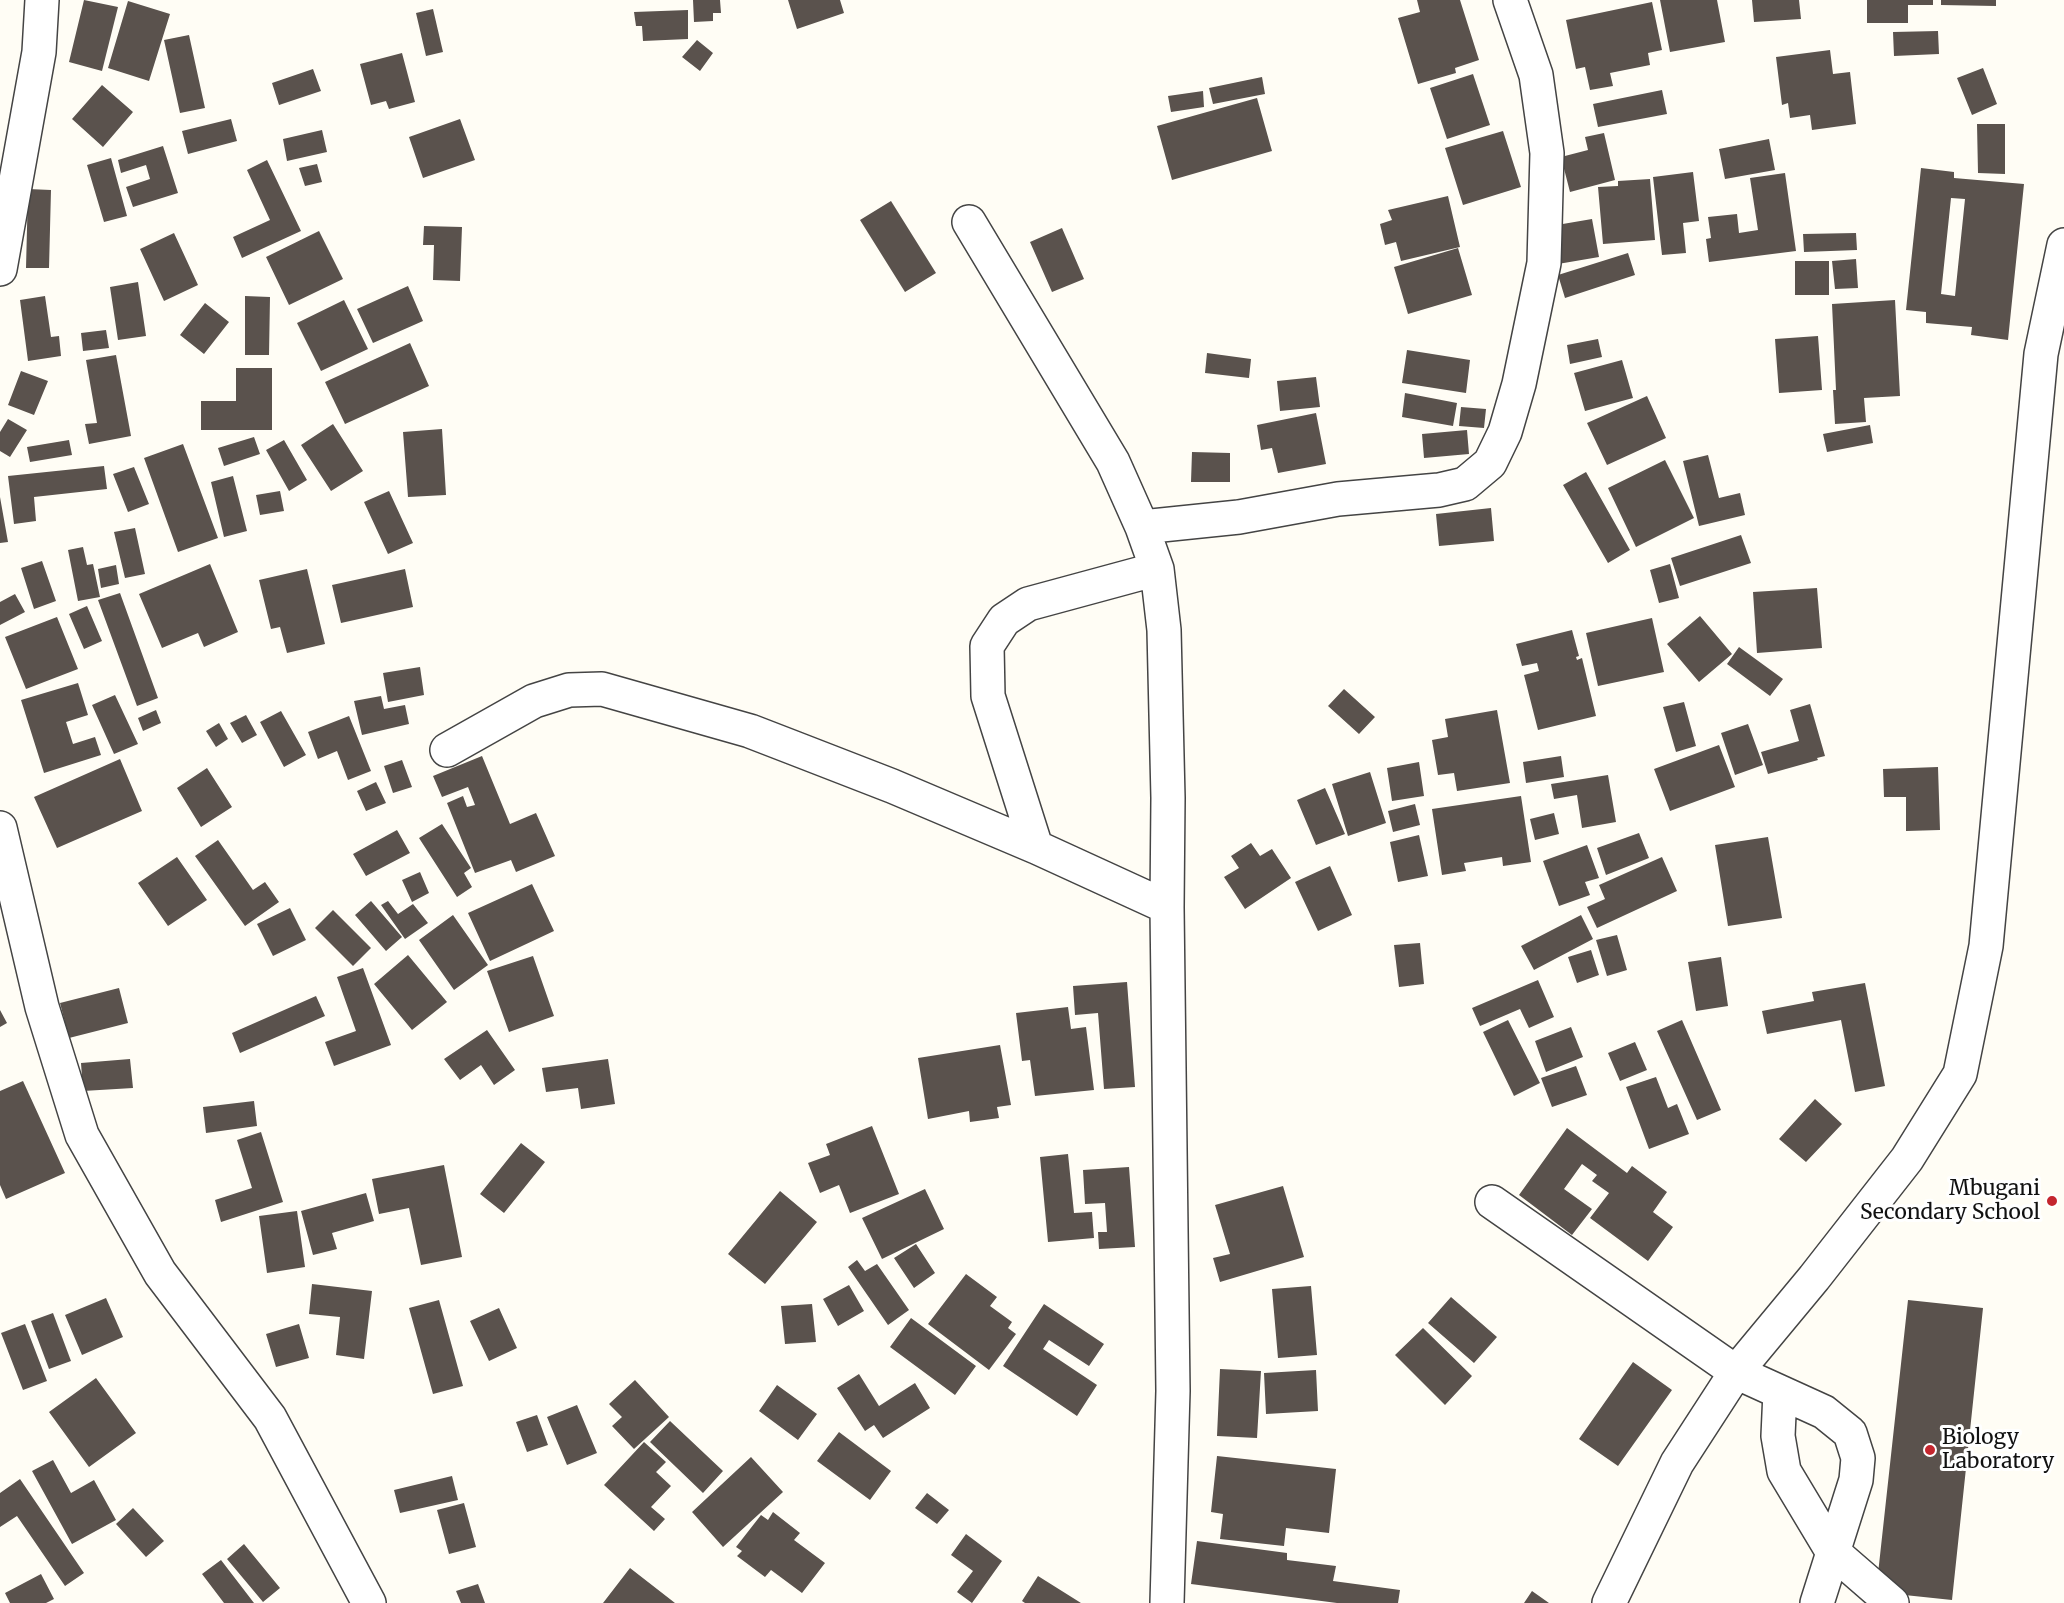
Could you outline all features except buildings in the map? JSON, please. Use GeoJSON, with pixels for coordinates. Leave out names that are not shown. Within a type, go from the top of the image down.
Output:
{"type":"FeatureCollection","features":[{"type":"Feature","properties":{"kind":"street"},"geometry":{"type":"LineString","coordinates":[[0,269],[39,52],[42,0]]}},
{"type":"Feature","properties":{"kind":"street"},"geometry":{"type":"LineString","coordinates":[[1142,527],[1239,517],[1338,499],[1439,490],[1465,484],[1490,463],[1505,432],[1519,384],[1544,263],[1547,153],[1536,75],[1510,0]]}},
{"type":"Feature","properties":{"kind":"street"},"geometry":{"type":"LineString","coordinates":[[969,222],[1113,462],[1142,527],[1157,569],[1164,630],[1168,798],[1167,907],[1173,1391],[1167,1603]]}},
{"type":"Feature","properties":{"kind":"street"},"geometry":{"type":"LineString","coordinates":[[1609,1603],[1677,1462],[1736,1372],[1814,1278],[1907,1159],[1960,1074],[1986,946],[2042,354],[2064,245]]}},
{"type":"Feature","properties":{"kind":"street"},"geometry":{"type":"LineString","coordinates":[[1036,847],[988,696],[987,646],[1004,620],[1028,604],[1157,569]]}},
{"type":"Feature","properties":{"kind":"street"},"geometry":{"type":"LineString","coordinates":[[447,750],[534,701],[569,690],[602,689],[750,731],[892,786],[1036,847],[1167,907]]}},
{"type":"Feature","properties":{"kind":"street"},"geometry":{"type":"LineString","coordinates":[[0,828],[42,1007],[82,1135],[160,1274],[270,1418],[369,1603]]}},
{"type":"Feature","properties":{"kind":"street"},"geometry":{"type":"LineString","coordinates":[[1492,1202],[1736,1372],[1824,1412],[1850,1433],[1858,1458],[1856,1480],[1817,1603]]}},
{"type":"Feature","properties":{"kind":"street"},"geometry":{"type":"LineString","coordinates":[[1780,1392],[1778,1436],[1784,1471],[1832,1551],[1892,1603]]}},
{"type":"Feature","properties":{"kind":"place","name":"Mbugani Secondary School"},"geometry":{"type":"Point","coordinates":[2052,1201]}},
{"type":"Feature","properties":{"kind":"place","name":"Biology Laboratory"},"geometry":{"type":"Point","coordinates":[1930,1450]}}]}
